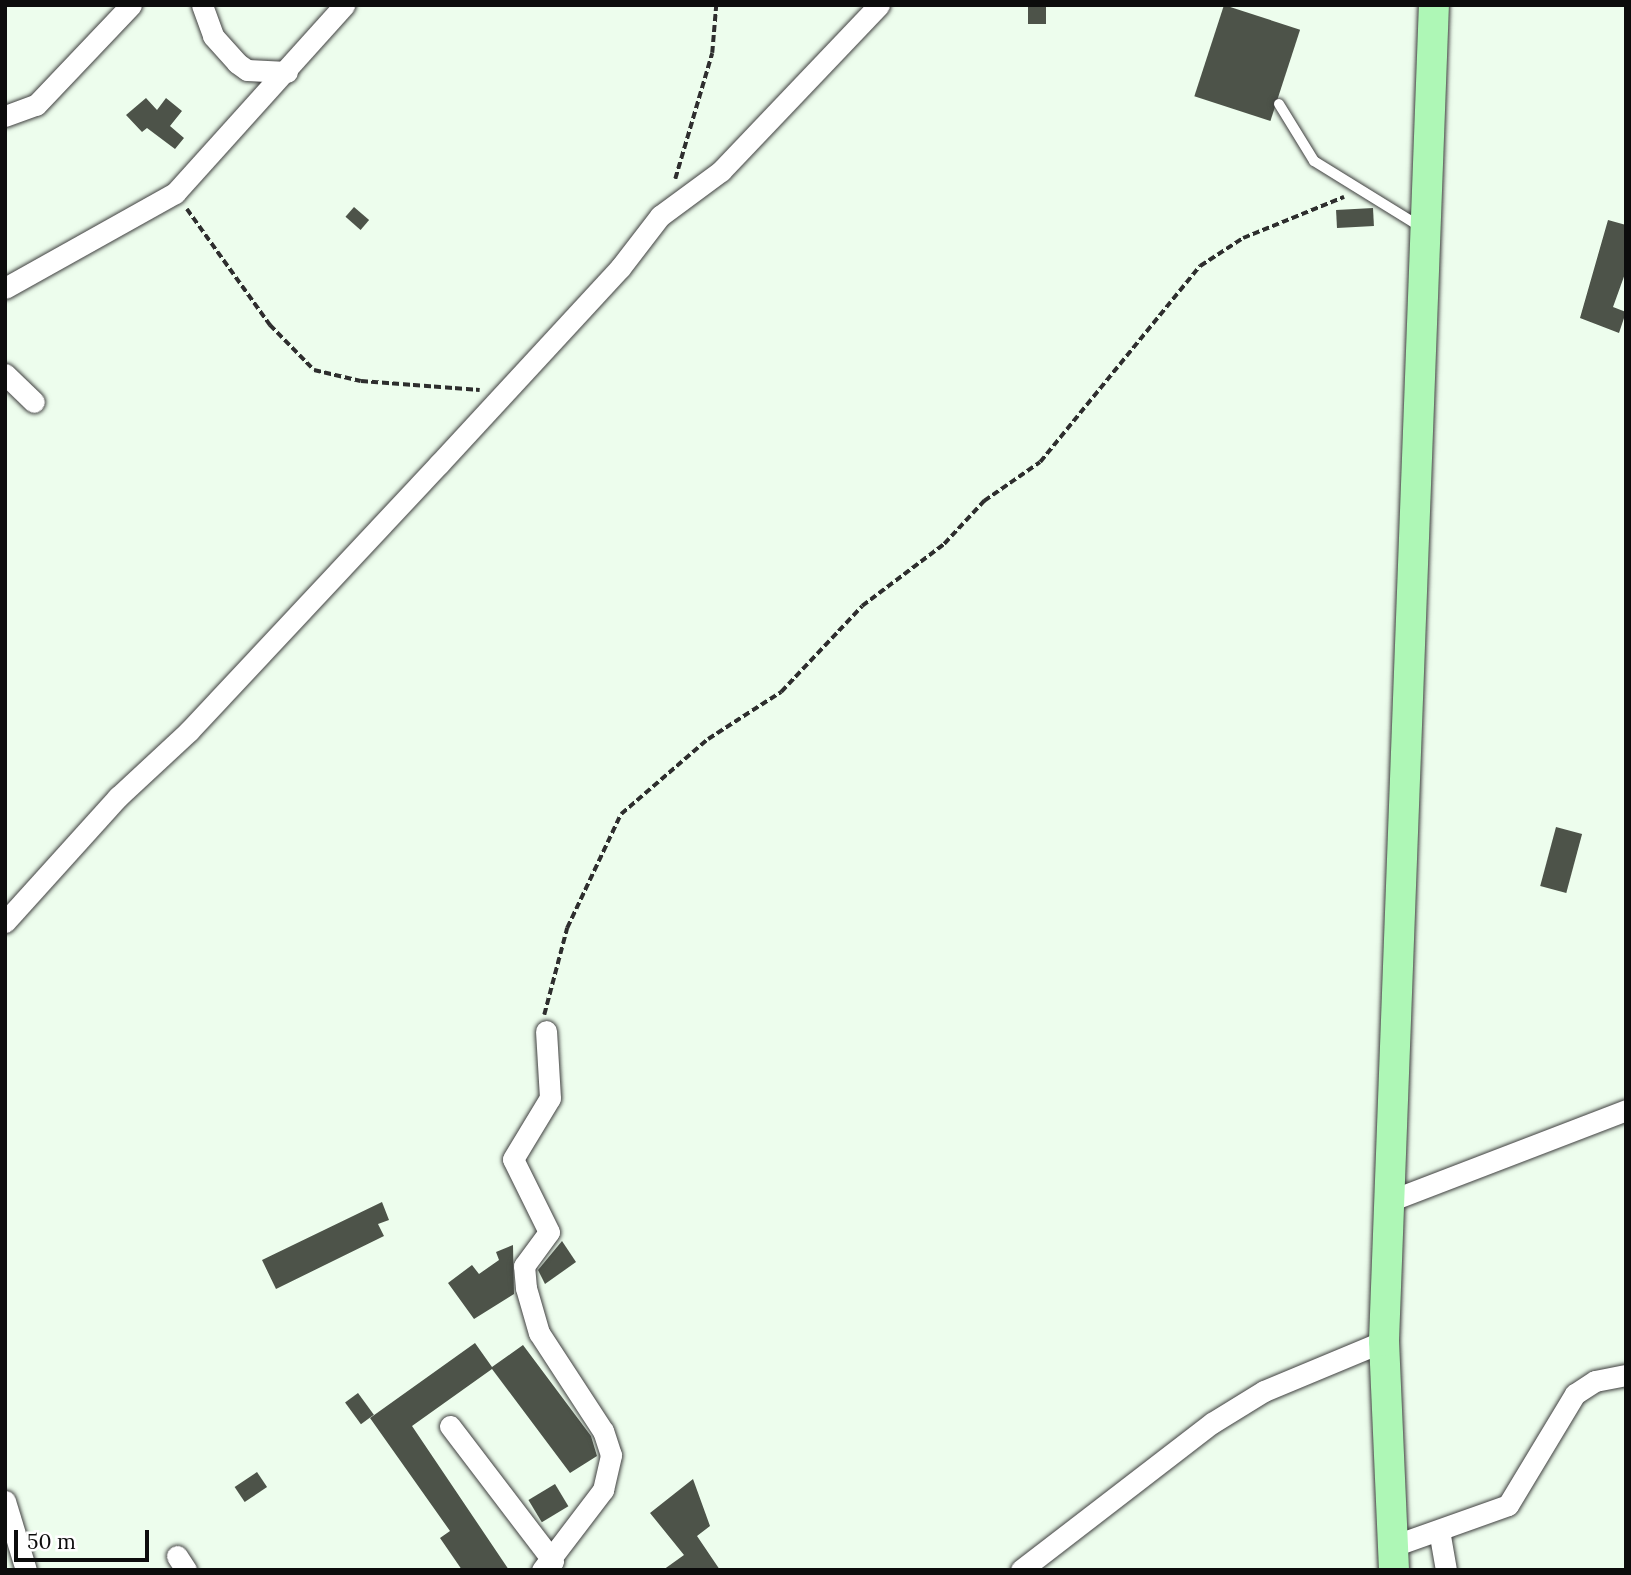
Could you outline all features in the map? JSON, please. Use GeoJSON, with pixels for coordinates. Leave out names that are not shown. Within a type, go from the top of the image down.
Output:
{"type":"FeatureCollection","features":[{"type":"Feature","properties":{"kind":"street"},"geometry":{"type":"LineString","coordinates":[[5,116],[36,105],[131,5]]}},
{"type":"Feature","properties":{"kind":"street"},"geometry":{"type":"LineString","coordinates":[[202,5],[213,36],[237,63],[247,70],[287,72]]}},
{"type":"Feature","properties":{"kind":"street"},"geometry":{"type":"LineString","coordinates":[[5,288],[175,193],[287,72],[344,5]]}},
{"type":"Feature","properties":{"kind":"street"},"geometry":{"type":"LineString","coordinates":[[5,922],[620,268],[660,216],[721,171],[879,5]]}},
{"type":"Feature","properties":{"kind":"street"},"geometry":{"type":"LineString","coordinates":[[1434,5],[1423,228],[1392,1200],[1384,1341],[1393,1558],[1439,1530],[1508,1505],[1575,1394],[1595,1381],[1626,1375]]}},
{"type":"Feature","properties":{"kind":"street"},"geometry":{"type":"LineString","coordinates":[[5,374],[34,402]]}},
{"type":"Feature","properties":{"kind":"street"},"geometry":{"type":"LineString","coordinates":[[450,1426],[550,1566],[603,1490],[611,1455],[603,1431],[539,1334],[526,1288],[524,1266],[549,1233],[513,1159],[550,1098],[546,1031]]}},
{"type":"Feature","properties":{"kind":"street"},"geometry":{"type":"LineString","coordinates":[[1392,1200],[1626,1110]]}},
{"type":"Feature","properties":{"kind":"street"},"geometry":{"type":"LineString","coordinates":[[1021,1570],[1212,1423],[1264,1391],[1384,1341]]}},
{"type":"Feature","properties":{"kind":"street"},"geometry":{"type":"LineString","coordinates":[[5,1501],[11,1536],[26,1570]]}},
{"type":"Feature","properties":{"kind":"street"},"geometry":{"type":"LineString","coordinates":[[1439,1530],[1446,1570]]}},
{"type":"Feature","properties":{"kind":"lane"},"geometry":{"type":"LineString","coordinates":[[1279,104],[1314,161],[1357,191],[1423,228]]}},
{"type":"Feature","properties":{"kind":"path"},"geometry":{"type":"LineString","coordinates":[[660,216],[691,144],[712,53],[716,5]]}},
{"type":"Feature","properties":{"kind":"path"},"geometry":{"type":"LineString","coordinates":[[546,1031],[543,1001],[567,928],[621,814],[708,739],[781,692],[862,606],[944,544],[984,500],[1040,462],[1200,266],[1243,238],[1357,191]]}},
{"type":"Feature","properties":{"kind":"path"},"geometry":{"type":"LineString","coordinates":[[175,193],[270,325],[314,370],[470,392],[511,384]]}},
{"type":"Feature","properties":{"kind":"building"},"geometry":{"type":"Polygon","coordinates":[[[1028,5],[1046,5],[1046,24],[1028,24],[1028,5]]]}},
{"type":"Feature","properties":{"kind":"building"},"geometry":{"type":"Polygon","coordinates":[[[1224,5],[1300,30],[1270,121],[1194,96],[1224,5]]]}},
{"type":"Feature","properties":{"kind":"building"},"geometry":{"type":"Polygon","coordinates":[[[146,98],[157,110],[166,98],[182,111],[170,126],[184,138],[175,149],[147,128],[142,132],[126,115],[146,98]]]}},
{"type":"Feature","properties":{"kind":"building"},"geometry":{"type":"Polygon","coordinates":[[[354,207],[369,220],[361,230],[345,217],[354,207]]]}},
{"type":"Feature","properties":{"kind":"building"},"geometry":{"type":"Polygon","coordinates":[[[1373,208],[1374,226],[1337,228],[1336,210],[1373,208]]]}},
{"type":"Feature","properties":{"kind":"building"},"geometry":{"type":"Polygon","coordinates":[[[1608,220],[1626,225],[1626,271],[1613,307],[1626,312],[1619,333],[1580,318],[1608,220]]]}},
{"type":"Feature","properties":{"kind":"building"},"geometry":{"type":"Polygon","coordinates":[[[1556,827],[1582,834],[1566,893],[1540,886],[1556,827]]]}},
{"type":"Feature","properties":{"kind":"building"},"geometry":{"type":"Polygon","coordinates":[[[382,1202],[389,1220],[378,1224],[384,1236],[276,1289],[262,1260],[382,1202]]]}},
{"type":"Feature","properties":{"kind":"building"},"geometry":{"type":"Polygon","coordinates":[[[562,1241],[576,1262],[545,1284],[538,1270],[562,1241]]]}},
{"type":"Feature","properties":{"kind":"building"},"geometry":{"type":"Polygon","coordinates":[[[513,1245],[514,1294],[474,1319],[448,1283],[472,1265],[479,1274],[499,1260],[496,1252],[513,1245]]]}},
{"type":"Feature","properties":{"kind":"building"},"geometry":{"type":"Polygon","coordinates":[[[475,1343],[492,1367],[523,1345],[591,1436],[597,1456],[570,1473],[492,1369],[412,1426],[509,1570],[462,1570],[440,1538],[450,1531],[370,1418],[475,1343]]]}},
{"type":"Feature","properties":{"kind":"building"},"geometry":{"type":"Polygon","coordinates":[[[358,1393],[374,1415],[361,1424],[345,1402],[358,1393]]]}},
{"type":"Feature","properties":{"kind":"building"},"geometry":{"type":"Polygon","coordinates":[[[257,1472],[267,1487],[245,1502],[235,1487],[257,1472]]]}},
{"type":"Feature","properties":{"kind":"building"},"geometry":{"type":"Polygon","coordinates":[[[693,1479],[710,1526],[697,1536],[720,1570],[663,1570],[684,1555],[650,1513],[693,1479]]]}},
{"type":"Feature","properties":{"kind":"building"},"geometry":{"type":"Polygon","coordinates":[[[555,1484],[568,1506],[542,1522],[528,1500],[555,1484]]]}}]}
